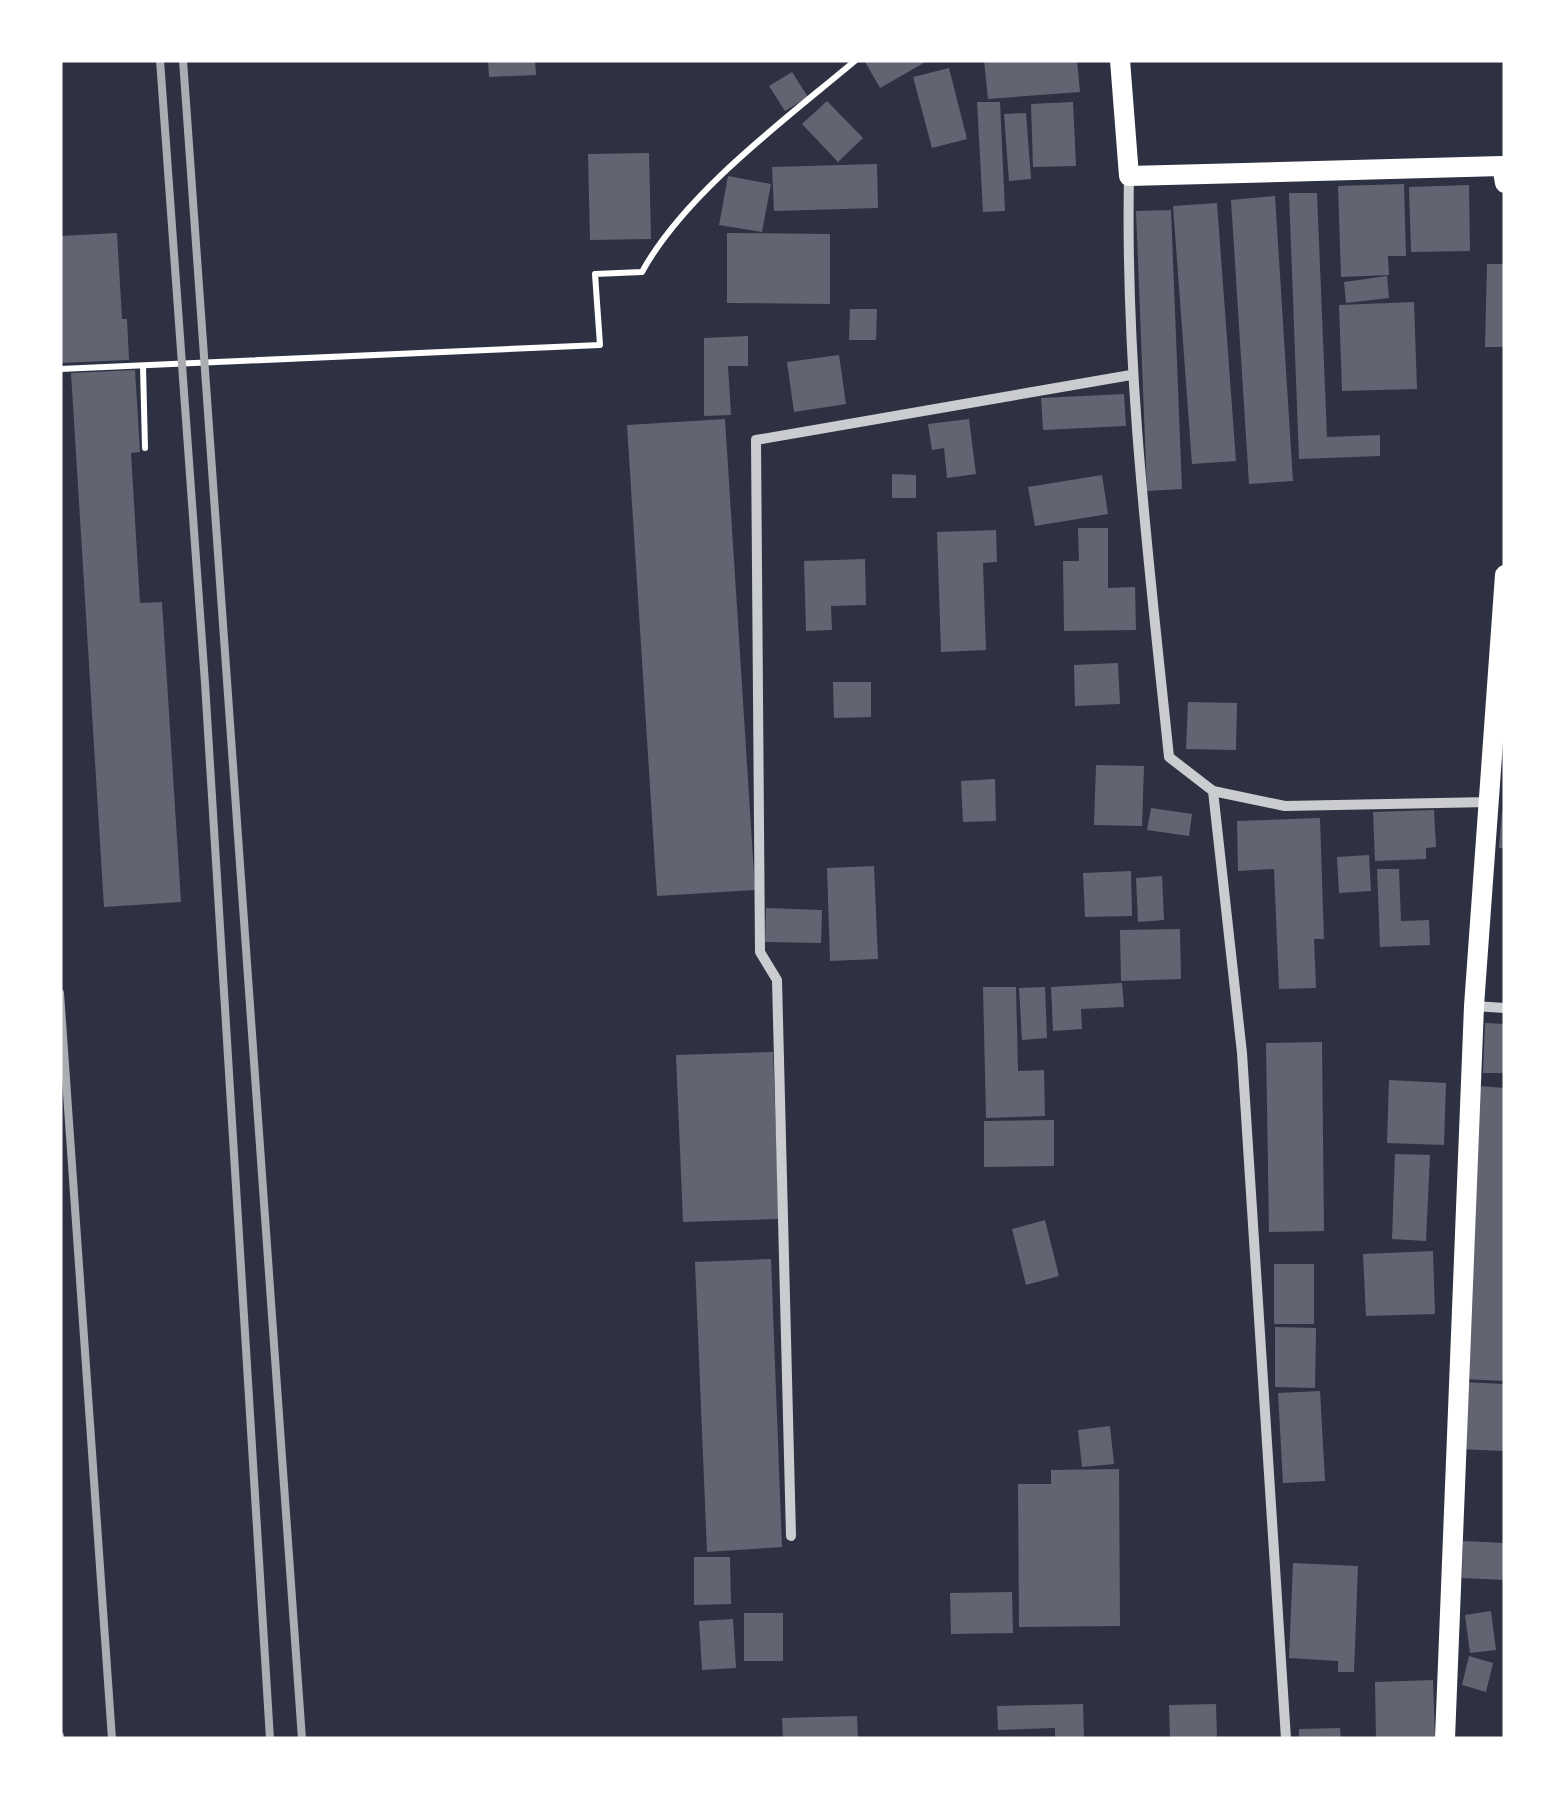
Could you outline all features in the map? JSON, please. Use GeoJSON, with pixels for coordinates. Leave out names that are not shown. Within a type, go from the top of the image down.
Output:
{"type":"FeatureCollection","features":[{"type":"Feature","properties":{"kind":"main road"},"geometry":{"type":"LineString","coordinates":[[1120,60],[1129,176],[1502,166],[1505,182]]}},
{"type":"Feature","properties":{"kind":"main road"},"geometry":{"type":"LineString","coordinates":[[1445,1739],[1474,1006],[1505,575]]}},
{"type":"Feature","properties":{"kind":"street"},"geometry":{"type":"LineString","coordinates":[[1129,176],[1127,291],[1131,375],[1169,756],[1213,790],[1284,806],[1490,802]]}},
{"type":"Feature","properties":{"kind":"street"},"geometry":{"type":"LineString","coordinates":[[791,1536],[777,980],[760,952],[756,440],[1131,375]]}},
{"type":"Feature","properties":{"kind":"street"},"geometry":{"type":"LineString","coordinates":[[1213,790],[1245,1092],[1286,1739]]}},
{"type":"Feature","properties":{"kind":"street"},"geometry":{"type":"LineString","coordinates":[[1474,1006],[1505,1008]]}},
{"type":"Feature","properties":{"kind":"path"},"geometry":{"type":"LineString","coordinates":[[60,369],[600,345],[595,274],[642,272],[658,242],[753,146],[856,60]]}},
{"type":"Feature","properties":{"kind":"path"},"geometry":{"type":"LineString","coordinates":[[143,366],[145,448]]}},
{"type":"Feature","properties":{"kind":"building"},"geometry":{"type":"Polygon","coordinates":[[[488,60],[535,60],[536,75],[489,77],[488,60]]]}},
{"type":"Feature","properties":{"kind":"building"},"geometry":{"type":"Polygon","coordinates":[[[864,60],[929,60],[880,88],[864,60]]]}},
{"type":"Feature","properties":{"kind":"building"},"geometry":{"type":"Polygon","coordinates":[[[984,60],[1077,60],[1080,92],[988,99],[984,60]]]}},
{"type":"Feature","properties":{"kind":"building"},"geometry":{"type":"Polygon","coordinates":[[[949,68],[967,139],[932,148],[913,77],[949,68]]]}},
{"type":"Feature","properties":{"kind":"building"},"geometry":{"type":"Polygon","coordinates":[[[792,72],[808,97],[785,111],[769,86],[792,72]]]}},
{"type":"Feature","properties":{"kind":"building"},"geometry":{"type":"Polygon","coordinates":[[[827,101],[863,138],[838,162],[802,124],[827,101]]]}},
{"type":"Feature","properties":{"kind":"building"},"geometry":{"type":"Polygon","coordinates":[[[977,102],[1000,102],[1005,211],[983,212],[977,102]]]}},
{"type":"Feature","properties":{"kind":"building"},"geometry":{"type":"Polygon","coordinates":[[[1073,102],[1076,166],[1033,167],[1031,104],[1073,102]]]}},
{"type":"Feature","properties":{"kind":"building"},"geometry":{"type":"Polygon","coordinates":[[[1026,113],[1031,179],[1009,181],[1004,114],[1026,113]]]}},
{"type":"Feature","properties":{"kind":"building"},"geometry":{"type":"Polygon","coordinates":[[[649,153],[651,239],[590,240],[588,154],[649,153]]]}},
{"type":"Feature","properties":{"kind":"building"},"geometry":{"type":"Polygon","coordinates":[[[877,164],[878,208],[774,211],[772,167],[877,164]]]}},
{"type":"Feature","properties":{"kind":"building"},"geometry":{"type":"Polygon","coordinates":[[[728,176],[771,184],[762,232],[719,225],[728,176]]]}},
{"type":"Feature","properties":{"kind":"building"},"geometry":{"type":"Polygon","coordinates":[[[1404,184],[1406,256],[1388,256],[1389,275],[1341,277],[1338,186],[1404,184]]]}},
{"type":"Feature","properties":{"kind":"building"},"geometry":{"type":"Polygon","coordinates":[[[1469,185],[1470,251],[1411,252],[1409,187],[1469,185]]]}},
{"type":"Feature","properties":{"kind":"building"},"geometry":{"type":"Polygon","coordinates":[[[1289,193],[1317,193],[1327,437],[1380,435],[1380,456],[1299,459],[1289,193]]]}},
{"type":"Feature","properties":{"kind":"building"},"geometry":{"type":"Polygon","coordinates":[[[1275,196],[1293,481],[1249,484],[1231,200],[1275,196]]]}},
{"type":"Feature","properties":{"kind":"building"},"geometry":{"type":"Polygon","coordinates":[[[1217,203],[1236,461],[1192,464],[1173,206],[1217,203]]]}},
{"type":"Feature","properties":{"kind":"building"},"geometry":{"type":"Polygon","coordinates":[[[1171,210],[1182,489],[1147,491],[1136,211],[1171,210]]]}},
{"type":"Feature","properties":{"kind":"building"},"geometry":{"type":"Polygon","coordinates":[[[117,233],[122,319],[127,319],[129,360],[60,363],[60,236],[117,233]]]}},
{"type":"Feature","properties":{"kind":"building"},"geometry":{"type":"Polygon","coordinates":[[[727,233],[830,234],[830,304],[727,303],[727,233]]]}},
{"type":"Feature","properties":{"kind":"building"},"geometry":{"type":"Polygon","coordinates":[[[1487,264],[1505,264],[1505,347],[1485,347],[1487,264]]]}},
{"type":"Feature","properties":{"kind":"building"},"geometry":{"type":"Polygon","coordinates":[[[1387,276],[1389,298],[1346,303],[1344,282],[1387,276]]]}},
{"type":"Feature","properties":{"kind":"building"},"geometry":{"type":"Polygon","coordinates":[[[1414,302],[1417,389],[1342,391],[1339,305],[1414,302]]]}},
{"type":"Feature","properties":{"kind":"building"},"geometry":{"type":"Polygon","coordinates":[[[850,309],[877,309],[876,340],[849,340],[850,309]]]}},
{"type":"Feature","properties":{"kind":"building"},"geometry":{"type":"Polygon","coordinates":[[[748,336],[748,366],[728,366],[731,415],[704,416],[704,338],[748,336]]]}},
{"type":"Feature","properties":{"kind":"building"},"geometry":{"type":"Polygon","coordinates":[[[839,355],[846,404],[794,412],[787,362],[839,355]]]}},
{"type":"Feature","properties":{"kind":"building"},"geometry":{"type":"Polygon","coordinates":[[[135,370],[140,452],[131,453],[140,603],[162,602],[181,902],[104,907],[71,373],[135,370]]]}},
{"type":"Feature","properties":{"kind":"building"},"geometry":{"type":"Polygon","coordinates":[[[1124,394],[1126,426],[1043,430],[1041,398],[1124,394]]]}},
{"type":"Feature","properties":{"kind":"building"},"geometry":{"type":"Polygon","coordinates":[[[725,419],[755,890],[657,896],[627,425],[725,419]]]}},
{"type":"Feature","properties":{"kind":"building"},"geometry":{"type":"Polygon","coordinates":[[[969,419],[976,474],[947,478],[944,448],[932,450],[928,424],[969,419]]]}},
{"type":"Feature","properties":{"kind":"building"},"geometry":{"type":"Polygon","coordinates":[[[892,474],[916,475],[916,498],[892,498],[892,474]]]}},
{"type":"Feature","properties":{"kind":"building"},"geometry":{"type":"Polygon","coordinates":[[[1102,475],[1108,514],[1035,526],[1028,487],[1102,475]]]}},
{"type":"Feature","properties":{"kind":"building"},"geometry":{"type":"Polygon","coordinates":[[[1078,528],[1108,528],[1108,588],[1135,587],[1136,630],[1064,631],[1063,561],[1079,561],[1078,528]]]}},
{"type":"Feature","properties":{"kind":"building"},"geometry":{"type":"Polygon","coordinates":[[[996,530],[997,562],[983,563],[986,650],[941,652],[937,532],[996,530]]]}},
{"type":"Feature","properties":{"kind":"building"},"geometry":{"type":"Polygon","coordinates":[[[865,559],[866,605],[831,606],[832,630],[806,631],[804,561],[865,559]]]}},
{"type":"Feature","properties":{"kind":"building"},"geometry":{"type":"Polygon","coordinates":[[[1118,663],[1120,704],[1075,706],[1074,665],[1118,663]]]}},
{"type":"Feature","properties":{"kind":"building"},"geometry":{"type":"Polygon","coordinates":[[[833,682],[871,682],[871,717],[834,718],[833,682]]]}},
{"type":"Feature","properties":{"kind":"building"},"geometry":{"type":"Polygon","coordinates":[[[1188,702],[1237,703],[1236,750],[1186,749],[1188,702]]]}},
{"type":"Feature","properties":{"kind":"building"},"geometry":{"type":"Polygon","coordinates":[[[1096,765],[1144,766],[1142,826],[1094,825],[1096,765]]]}},
{"type":"Feature","properties":{"kind":"building"},"geometry":{"type":"Polygon","coordinates":[[[995,779],[996,821],[963,822],[961,781],[995,779]]]}},
{"type":"Feature","properties":{"kind":"building"},"geometry":{"type":"Polygon","coordinates":[[[1151,808],[1192,814],[1189,836],[1147,830],[1151,808]]]}},
{"type":"Feature","properties":{"kind":"building"},"geometry":{"type":"Polygon","coordinates":[[[1434,810],[1436,847],[1426,848],[1426,859],[1375,861],[1373,812],[1434,810]]]}},
{"type":"Feature","properties":{"kind":"building"},"geometry":{"type":"Polygon","coordinates":[[[1502,811],[1505,848],[1499,848],[1502,811]]]}},
{"type":"Feature","properties":{"kind":"building"},"geometry":{"type":"Polygon","coordinates":[[[1320,818],[1324,939],[1314,939],[1316,988],[1279,989],[1274,869],[1238,871],[1237,821],[1320,818]]]}},
{"type":"Feature","properties":{"kind":"building"},"geometry":{"type":"Polygon","coordinates":[[[1369,855],[1371,891],[1339,893],[1337,857],[1369,855]]]}},
{"type":"Feature","properties":{"kind":"building"},"geometry":{"type":"Polygon","coordinates":[[[874,866],[878,959],[830,961],[827,868],[874,866]]]}},
{"type":"Feature","properties":{"kind":"building"},"geometry":{"type":"Polygon","coordinates":[[[1377,869],[1399,869],[1401,921],[1429,920],[1430,945],[1380,947],[1377,869]]]}},
{"type":"Feature","properties":{"kind":"building"},"geometry":{"type":"Polygon","coordinates":[[[1131,871],[1132,916],[1085,917],[1083,873],[1131,871]]]}},
{"type":"Feature","properties":{"kind":"building"},"geometry":{"type":"Polygon","coordinates":[[[1162,876],[1164,920],[1138,922],[1136,878],[1162,876]]]}},
{"type":"Feature","properties":{"kind":"building"},"geometry":{"type":"Polygon","coordinates":[[[766,908],[822,910],[821,943],[765,942],[766,908]]]}},
{"type":"Feature","properties":{"kind":"building"},"geometry":{"type":"Polygon","coordinates":[[[1180,929],[1181,979],[1121,981],[1120,930],[1180,929]]]}},
{"type":"Feature","properties":{"kind":"building"},"geometry":{"type":"Polygon","coordinates":[[[1122,983],[1124,1007],[1081,1009],[1082,1029],[1053,1031],[1051,987],[1122,983]]]}},
{"type":"Feature","properties":{"kind":"building"},"geometry":{"type":"Polygon","coordinates":[[[983,987],[1016,987],[1018,1071],[1044,1070],[1045,1116],[986,1118],[983,987]]]}},
{"type":"Feature","properties":{"kind":"building"},"geometry":{"type":"Polygon","coordinates":[[[1045,987],[1047,1038],[1022,1040],[1019,988],[1045,987]]]}},
{"type":"Feature","properties":{"kind":"building"},"geometry":{"type":"Polygon","coordinates":[[[1485,1023],[1505,1024],[1505,1073],[1483,1073],[1485,1023]]]}},
{"type":"Feature","properties":{"kind":"building"},"geometry":{"type":"Polygon","coordinates":[[[1322,1042],[1324,1231],[1269,1232],[1266,1043],[1322,1042]]]}},
{"type":"Feature","properties":{"kind":"building"},"geometry":{"type":"Polygon","coordinates":[[[773,1052],[779,1219],[683,1222],[676,1055],[773,1052]]]}},
{"type":"Feature","properties":{"kind":"building"},"geometry":{"type":"Polygon","coordinates":[[[1389,1080],[1446,1083],[1444,1145],[1387,1143],[1389,1080]]]}},
{"type":"Feature","properties":{"kind":"building"},"geometry":{"type":"Polygon","coordinates":[[[1479,1086],[1505,1088],[1505,1381],[1463,1379],[1479,1086]]]}},
{"type":"Feature","properties":{"kind":"building"},"geometry":{"type":"Polygon","coordinates":[[[1054,1120],[1054,1166],[984,1167],[984,1121],[1054,1120]]]}},
{"type":"Feature","properties":{"kind":"building"},"geometry":{"type":"Polygon","coordinates":[[[1395,1154],[1430,1155],[1426,1241],[1392,1239],[1395,1154]]]}},
{"type":"Feature","properties":{"kind":"building"},"geometry":{"type":"Polygon","coordinates":[[[1045,1220],[1059,1276],[1026,1285],[1012,1229],[1045,1220]]]}},
{"type":"Feature","properties":{"kind":"building"},"geometry":{"type":"Polygon","coordinates":[[[1433,1251],[1435,1314],[1366,1316],[1363,1254],[1433,1251]]]}},
{"type":"Feature","properties":{"kind":"building"},"geometry":{"type":"Polygon","coordinates":[[[771,1259],[782,1547],[707,1552],[695,1262],[771,1259]]]}},
{"type":"Feature","properties":{"kind":"building"},"geometry":{"type":"Polygon","coordinates":[[[1274,1264],[1314,1264],[1314,1324],[1274,1324],[1274,1264]]]}},
{"type":"Feature","properties":{"kind":"building"},"geometry":{"type":"Polygon","coordinates":[[[1275,1327],[1316,1328],[1315,1388],[1275,1387],[1275,1327]]]}},
{"type":"Feature","properties":{"kind":"building"},"geometry":{"type":"Polygon","coordinates":[[[1461,1382],[1505,1384],[1503,1451],[1459,1449],[1461,1382]]]}},
{"type":"Feature","properties":{"kind":"building"},"geometry":{"type":"Polygon","coordinates":[[[1320,1391],[1325,1481],[1283,1483],[1278,1393],[1320,1391]]]}},
{"type":"Feature","properties":{"kind":"building"},"geometry":{"type":"Polygon","coordinates":[[[1110,1426],[1114,1464],[1082,1467],[1078,1430],[1110,1426]]]}},
{"type":"Feature","properties":{"kind":"building"},"geometry":{"type":"Polygon","coordinates":[[[1119,1469],[1120,1626],[1019,1627],[1018,1484],[1051,1484],[1051,1470],[1119,1469]]]}},
{"type":"Feature","properties":{"kind":"building"},"geometry":{"type":"Polygon","coordinates":[[[1463,1541],[1505,1543],[1505,1580],[1462,1578],[1463,1541]]]}},
{"type":"Feature","properties":{"kind":"building"},"geometry":{"type":"Polygon","coordinates":[[[694,1557],[730,1557],[731,1604],[694,1605],[694,1557]]]}},
{"type":"Feature","properties":{"kind":"building"},"geometry":{"type":"Polygon","coordinates":[[[1293,1563],[1358,1566],[1354,1672],[1338,1672],[1338,1661],[1289,1658],[1293,1563]]]}},
{"type":"Feature","properties":{"kind":"building"},"geometry":{"type":"Polygon","coordinates":[[[1012,1592],[1013,1633],[951,1634],[950,1593],[1012,1592]]]}},
{"type":"Feature","properties":{"kind":"building"},"geometry":{"type":"Polygon","coordinates":[[[1491,1611],[1496,1650],[1470,1653],[1465,1615],[1491,1611]]]}},
{"type":"Feature","properties":{"kind":"building"},"geometry":{"type":"Polygon","coordinates":[[[744,1613],[783,1613],[783,1661],[744,1661],[744,1613]]]}},
{"type":"Feature","properties":{"kind":"building"},"geometry":{"type":"Polygon","coordinates":[[[733,1619],[736,1668],[702,1670],[699,1621],[733,1619]]]}},
{"type":"Feature","properties":{"kind":"building"},"geometry":{"type":"Polygon","coordinates":[[[1469,1656],[1493,1663],[1486,1692],[1462,1685],[1469,1656]]]}},
{"type":"Feature","properties":{"kind":"building"},"geometry":{"type":"Polygon","coordinates":[[[1433,1680],[1435,1739],[1376,1739],[1375,1682],[1433,1680]]]}},
{"type":"Feature","properties":{"kind":"building"},"geometry":{"type":"Polygon","coordinates":[[[1083,1704],[1084,1739],[1055,1739],[1055,1728],[998,1730],[997,1706],[1083,1704]]]}},
{"type":"Feature","properties":{"kind":"building"},"geometry":{"type":"Polygon","coordinates":[[[1216,1704],[1217,1739],[1170,1739],[1169,1705],[1216,1704]]]}},
{"type":"Feature","properties":{"kind":"building"},"geometry":{"type":"Polygon","coordinates":[[[857,1716],[858,1739],[783,1739],[782,1718],[857,1716]]]}},
{"type":"Feature","properties":{"kind":"building"},"geometry":{"type":"Polygon","coordinates":[[[1340,1728],[1341,1739],[1299,1739],[1299,1729],[1340,1728]]]}},
{"type":"Feature","properties":{"kind":"railway"},"geometry":{"type":"LineString","coordinates":[[160,60],[205,683],[270,1739]]}},
{"type":"Feature","properties":{"kind":"railway"},"geometry":{"type":"LineString","coordinates":[[183,60],[302,1739]]}},
{"type":"Feature","properties":{"kind":"railway"},"geometry":{"type":"LineString","coordinates":[[60,993],[112,1739]]}}]}
